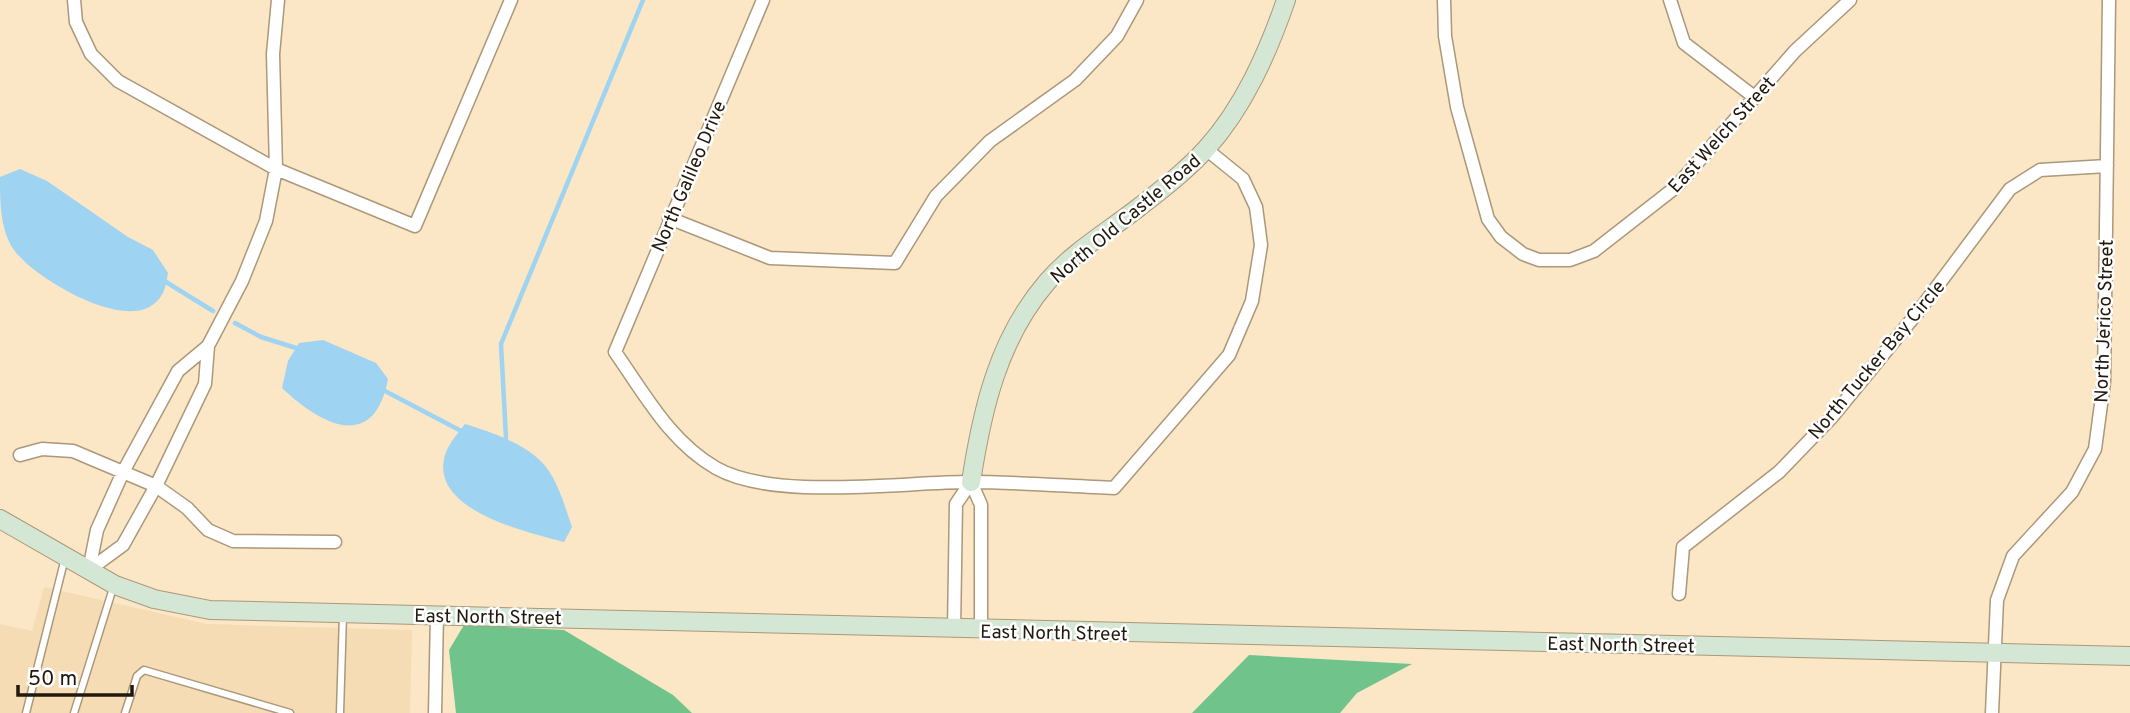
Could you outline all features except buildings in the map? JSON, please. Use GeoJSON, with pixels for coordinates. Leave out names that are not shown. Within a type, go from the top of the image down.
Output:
{"type":"FeatureCollection","features":[{"type":"Feature","properties":{"kind":"street"},"geometry":{"type":"LineString","coordinates":[[74,0],[76,22],[91,54],[118,81],[276,169],[415,226],[511,0]]}},
{"type":"Feature","properties":{"kind":"street"},"geometry":{"type":"LineString","coordinates":[[89,570],[123,545],[156,486],[205,384],[208,346],[257,246],[266,221],[276,169],[273,54],[278,0]]}},
{"type":"Feature","properties":{"kind":"street","name":"North Galileo Drive"},"geometry":{"type":"LineString","coordinates":[[763,0],[669,218],[615,352],[676,438],[717,468],[761,483],[805,486],[971,482]]}},
{"type":"Feature","properties":{"kind":"street"},"geometry":{"type":"LineString","coordinates":[[669,218],[770,258],[895,263],[936,196],[990,141],[1075,80],[1117,36],[1137,0]]}},
{"type":"Feature","properties":{"kind":"street","name":"North Old Castle Road"},"geometry":{"type":"LineString","coordinates":[[971,482],[982,412],[995,370],[1018,327],[1047,283],[1085,246],[1136,210],[1206,149],[1242,98],[1271,43],[1286,0]]}},
{"type":"Feature","properties":{"kind":"street","name":"East Welch Street"},"geometry":{"type":"LineString","coordinates":[[1444,0],[1446,36],[1457,107],[1486,213],[1493,227],[1509,244],[1539,260],[1570,260],[1594,251],[1676,187],[1815,30],[1850,0]]}},
{"type":"Feature","properties":{"kind":"street"},"geometry":{"type":"LineString","coordinates":[[1670,0],[1684,43],[1754,96]]}},
{"type":"Feature","properties":{"kind":"street","name":"North Jerico Street"},"geometry":{"type":"LineString","coordinates":[[1992,713],[1997,600],[2013,555],[2071,492],[2095,449],[2104,382],[2109,0]]}},
{"type":"Feature","properties":{"kind":"street"},"geometry":{"type":"LineString","coordinates":[[971,482],[1114,488],[1229,355],[1252,301],[1261,246],[1256,207],[1242,179],[1206,149]]}},
{"type":"Feature","properties":{"kind":"street","name":"North Tucker Bay Circle"},"geometry":{"type":"LineString","coordinates":[[1679,594],[1683,547],[1779,472],[1832,417],[1918,312],[2010,190],[2040,170],[2107,166]]}},
{"type":"Feature","properties":{"kind":"street"},"geometry":{"type":"LineString","coordinates":[[89,570],[97,530],[123,472],[178,371],[208,346]]}},
{"type":"Feature","properties":{"kind":"street"},"geometry":{"type":"LineString","coordinates":[[20,455],[42,449],[72,452],[123,472],[156,486],[187,508],[208,530],[233,541],[335,542]]}},
{"type":"Feature","properties":{"kind":"street"},"geometry":{"type":"LineString","coordinates":[[954,629],[956,504],[971,482]]}},
{"type":"Feature","properties":{"kind":"street"},"geometry":{"type":"LineString","coordinates":[[971,482],[981,505],[981,630]]}},
{"type":"Feature","properties":{"kind":"street","name":"East North Street"},"geometry":{"type":"LineString","coordinates":[[0,519],[114,584],[154,598],[209,610],[2130,656]]}},
{"type":"Feature","properties":{"kind":"street"},"geometry":{"type":"LineString","coordinates":[[435,713],[437,614]]}},
{"type":"Feature","properties":{"kind":"lane"},"geometry":{"type":"LineString","coordinates":[[26,713],[66,556]]}},
{"type":"Feature","properties":{"kind":"lane"},"geometry":{"type":"LineString","coordinates":[[74,713],[114,584]]}},
{"type":"Feature","properties":{"kind":"lane"},"geometry":{"type":"LineString","coordinates":[[340,713],[343,614]]}},
{"type":"Feature","properties":{"kind":"lane"},"geometry":{"type":"LineString","coordinates":[[126,713],[136,676],[145,670],[290,713]]}},
{"type":"Feature","properties":{"kind":"shaded area"},"geometry":{"type":"Polygon","coordinates":[[[44,587],[207,624],[412,630],[410,713],[0,713],[0,624],[32,631],[44,587]]]}},
{"type":"Feature","properties":{"kind":"green space"},"geometry":{"type":"Polygon","coordinates":[[[464,625],[564,630],[673,695],[692,713],[456,713],[449,650],[464,625]]]}},
{"type":"Feature","properties":{"kind":"green space"},"geometry":{"type":"Polygon","coordinates":[[[1249,655],[1412,664],[1357,693],[1340,713],[1192,713],[1249,655]]]}},
{"type":"Feature","properties":{"kind":"water"},"geometry":{"type":"Polygon","coordinates":[[[20,169],[47,181],[128,237],[153,250],[168,273],[165,289],[159,299],[142,310],[124,311],[103,307],[60,287],[25,262],[9,242],[0,196],[0,177],[20,169]]]}},
{"type":"Feature","properties":{"kind":"water"},"geometry":{"type":"Polygon","coordinates":[[[323,340],[376,363],[388,379],[381,402],[371,417],[359,424],[344,425],[329,421],[313,413],[282,388],[288,361],[299,343],[323,340]]]}},
{"type":"Feature","properties":{"kind":"water"},"geometry":{"type":"Polygon","coordinates":[[[465,424],[519,445],[546,467],[558,488],[572,527],[564,542],[527,532],[483,515],[464,503],[450,489],[444,472],[446,452],[465,424]]]}},
{"type":"Feature","properties":{"kind":"waterway"},"geometry":{"type":"LineString","coordinates":[[506,438],[501,344],[643,0]]}},
{"type":"Feature","properties":{"kind":"waterway"},"geometry":{"type":"LineString","coordinates":[[166,282],[213,311]]}},
{"type":"Feature","properties":{"kind":"waterway"},"geometry":{"type":"LineString","coordinates":[[235,323],[261,337],[296,348]]}},
{"type":"Feature","properties":{"kind":"waterway"},"geometry":{"type":"LineString","coordinates":[[385,391],[465,433]]}}]}
